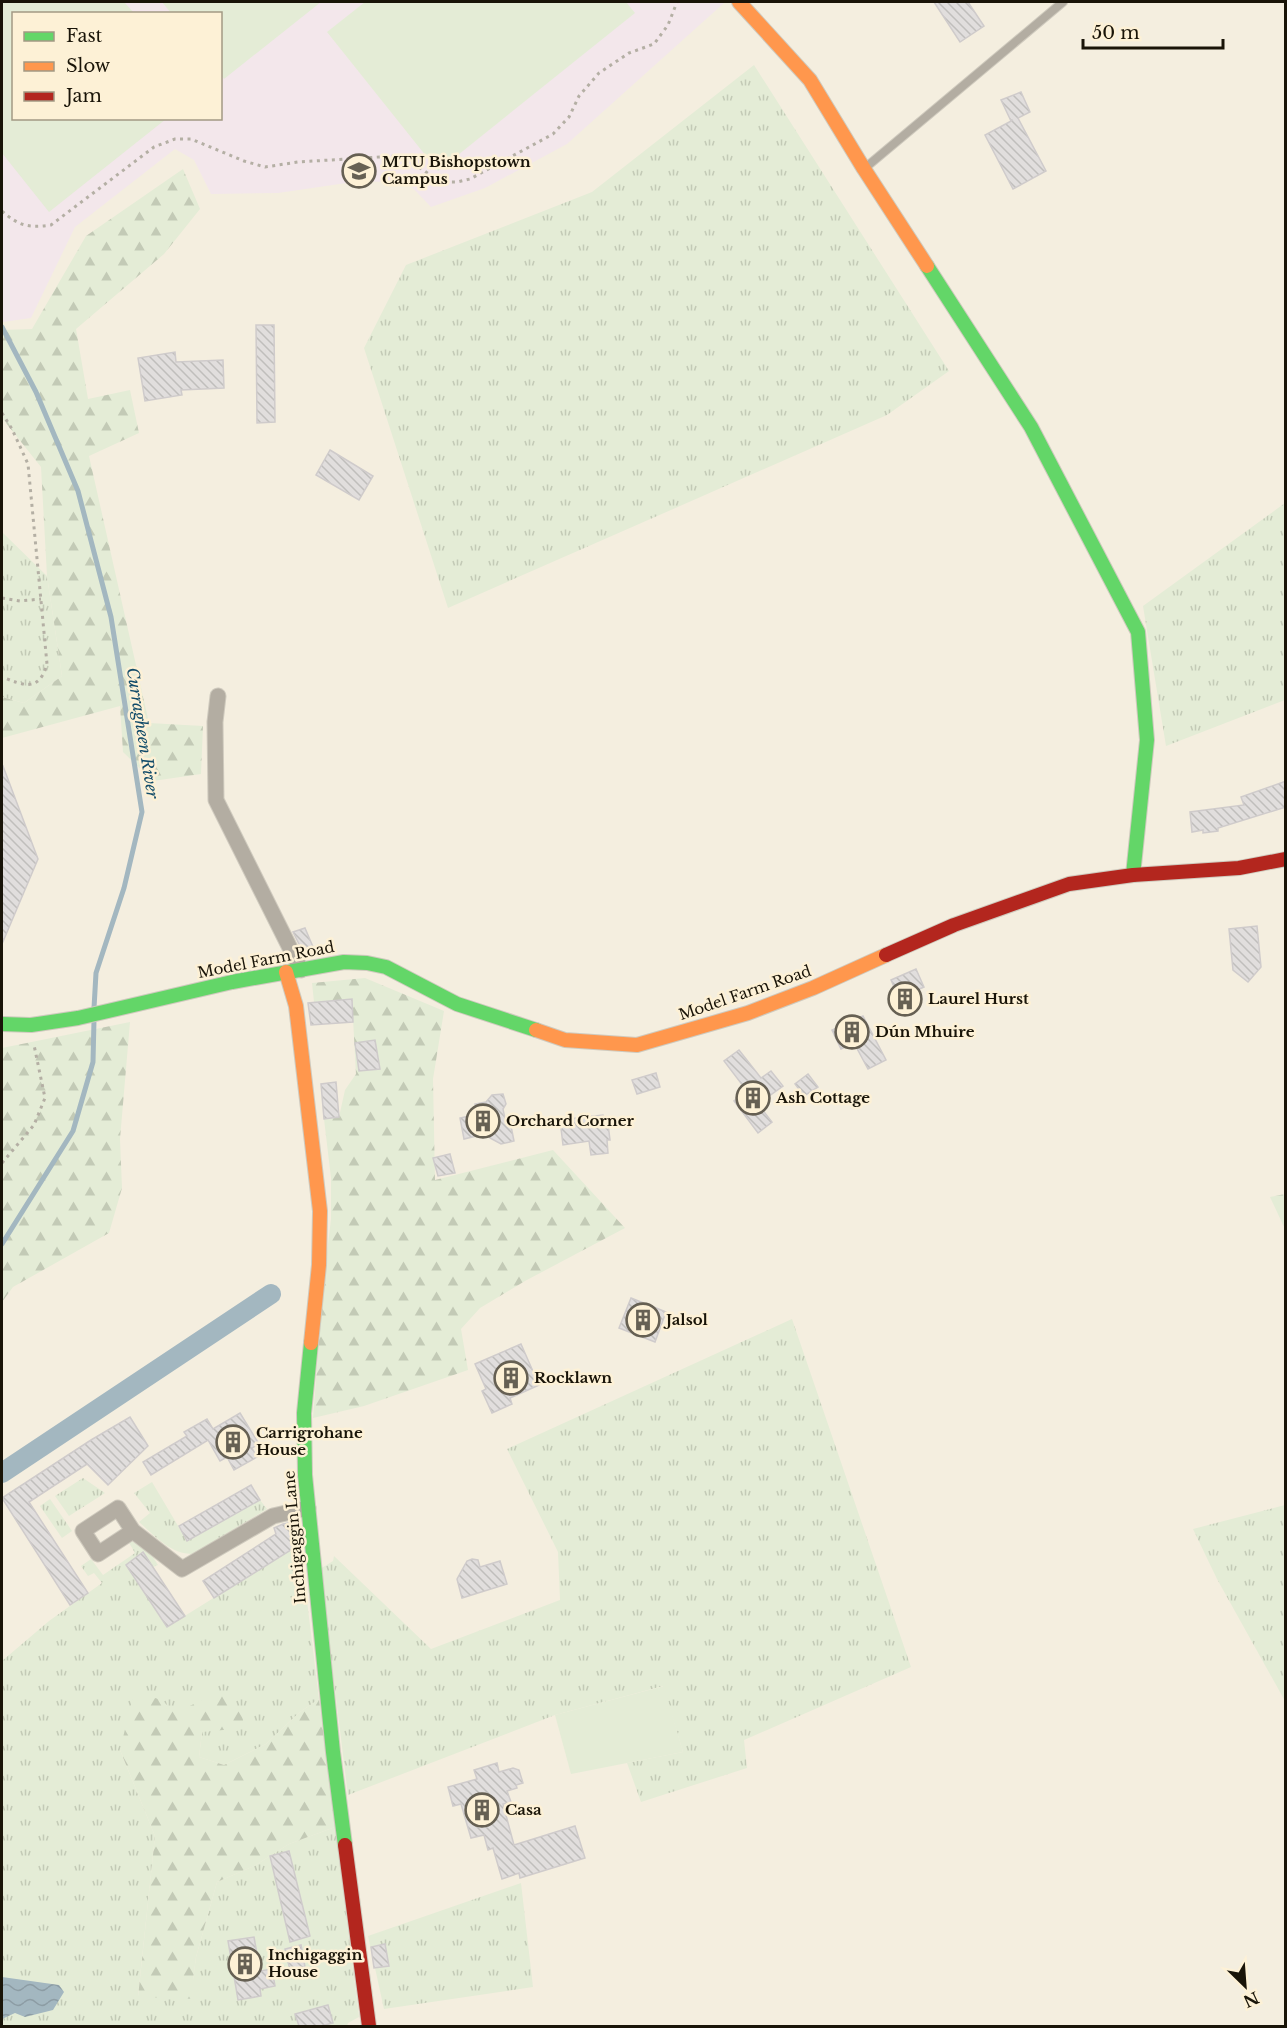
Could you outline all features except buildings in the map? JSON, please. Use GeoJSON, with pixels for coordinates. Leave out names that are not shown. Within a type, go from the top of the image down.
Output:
{"type":"FeatureCollection","features":[{"type":"Feature","properties":{"kind":"street"},"geometry":{"type":"LineString","coordinates":[[739,2],[810,80],[1031,427],[1138,633],[1147,740],[1133,875]]}},
{"type":"Feature","properties":{"kind":"street"},"geometry":{"type":"LineString","coordinates":[[218,696],[214,722],[216,800],[293,971]]}},
{"type":"Feature","properties":{"kind":"street","name":"Model Farm Road"},"geometry":{"type":"LineString","coordinates":[[2,1024],[31,1025],[78,1018],[232,982],[344,962],[386,967],[457,1004],[565,1040],[637,1045],[748,1013],[813,988],[954,924],[1070,884],[1133,875],[1239,868],[1286,859]]}},
{"type":"Feature","properties":{"kind":"street","name":"Inchigaggin Lane"},"geometry":{"type":"LineString","coordinates":[[293,971],[320,1211],[319,1265],[304,1413],[305,1475],[333,1752],[369,2026]]}},
{"type":"Feature","properties":{"kind":"street"},"geometry":{"type":"LineString","coordinates":[[133,1531],[182,1569],[273,1516],[308,1509]]}},
{"type":"Feature","properties":{"kind":"lane"},"geometry":{"type":"LineString","coordinates":[[864,168],[1063,2]]}},
{"type":"Feature","properties":{"kind":"path"},"geometry":{"type":"LineString","coordinates":[[2,211],[22,225],[35,227],[51,225],[154,147],[175,139],[191,139],[265,167],[298,162],[395,156],[414,163],[440,182],[457,183],[522,152],[553,134],[569,117],[579,96],[599,73],[629,53],[654,44],[668,25],[677,2]]}},
{"type":"Feature","properties":{"kind":"path"},"geometry":{"type":"LineString","coordinates":[[2,413],[28,464],[46,664],[44,674],[30,686],[2,677]]}},
{"type":"Feature","properties":{"kind":"path"},"geometry":{"type":"LineString","coordinates":[[2,598],[20,601],[41,599]]}},
{"type":"Feature","properties":{"kind":"path"},"geometry":{"type":"LineString","coordinates":[[2,1163],[34,1125],[45,1098],[31,1025]]}},
{"type":"Feature","properties":{"kind":"shaded area","name":"MTU Bishopstown Campus"},"geometry":{"type":"Polygon","coordinates":[[[2,2],[724,3],[567,144],[485,188],[431,207],[408,183],[360,181],[278,193],[211,194],[194,160],[175,149],[75,227],[31,318],[3,322],[2,2]]]}},
{"type":"Feature","properties":{"kind":"green space"},"geometry":{"type":"Polygon","coordinates":[[[2,2],[124,2],[133,12],[12,12],[12,120],[165,120],[49,212],[2,153],[2,2]]]}},
{"type":"Feature","properties":{"kind":"green space"},"geometry":{"type":"Polygon","coordinates":[[[162,2],[321,2],[224,79],[222,76],[222,12],[170,12],[162,2]]]}},
{"type":"Feature","properties":{"kind":"green space"},"geometry":{"type":"Polygon","coordinates":[[[365,2],[626,2],[635,13],[438,171],[327,32],[365,2]]]}},
{"type":"Feature","properties":{"kind":"green space"},"geometry":{"type":"Polygon","coordinates":[[[754,65],[949,371],[887,415],[448,608],[364,348],[406,265],[592,192],[754,65]]]}},
{"type":"Feature","properties":{"kind":"green space"},"geometry":{"type":"Polygon","coordinates":[[[183,169],[200,209],[164,254],[76,329],[88,399],[130,390],[139,433],[89,456],[149,723],[203,726],[201,774],[153,781],[123,752],[120,706],[2,738],[2,697],[24,703],[62,676],[47,576],[41,467],[2,418],[2,330],[32,329],[86,236],[183,169]]]}},
{"type":"Feature","properties":{"kind":"green space"},"geometry":{"type":"Polygon","coordinates":[[[1285,503],[1285,700],[1166,746],[1143,606],[1285,503]]]}},
{"type":"Feature","properties":{"kind":"green space"},"geometry":{"type":"Polygon","coordinates":[[[2,528],[3,533],[47,576],[62,676],[24,703],[2,697],[2,528]]]}},
{"type":"Feature","properties":{"kind":"green space"},"geometry":{"type":"Polygon","coordinates":[[[365,978],[444,1011],[433,1079],[435,1180],[553,1150],[625,1228],[525,1281],[480,1308],[461,1329],[468,1370],[364,1406],[313,1418],[331,1219],[331,1178],[324,1119],[339,1117],[345,1090],[356,1074],[352,1000],[314,1002],[312,983],[365,978]]]}},
{"type":"Feature","properties":{"kind":"green space"},"geometry":{"type":"Polygon","coordinates":[[[130,1022],[120,1139],[122,1188],[109,1233],[13,1287],[2,1302],[2,1048],[130,1022]]]}},
{"type":"Feature","properties":{"kind":"green space"},"geometry":{"type":"Polygon","coordinates":[[[1286,1194],[1285,1229],[1270,1197],[1286,1194]]]}},
{"type":"Feature","properties":{"kind":"green space"},"geometry":{"type":"Polygon","coordinates":[[[792,1319],[911,1667],[744,1740],[747,1768],[641,1802],[627,1763],[683,1752],[663,1686],[555,1715],[348,1795],[320,1569],[333,1561],[334,1556],[431,1649],[560,1600],[558,1552],[507,1449],[792,1319]]]}},
{"type":"Feature","properties":{"kind":"green space"},"geometry":{"type":"Polygon","coordinates":[[[83,1478],[105,1493],[69,1516],[55,1496],[83,1478]]]}},
{"type":"Feature","properties":{"kind":"green space"},"geometry":{"type":"Polygon","coordinates":[[[152,1482],[187,1541],[260,1500],[267,1509],[193,1554],[185,1553],[170,1548],[139,1522],[150,1513],[134,1493],[152,1482]]]}},
{"type":"Feature","properties":{"kind":"green space"},"geometry":{"type":"Polygon","coordinates":[[[50,1499],[72,1531],[62,1538],[40,1506],[50,1499]]]}},
{"type":"Feature","properties":{"kind":"green space"},"geometry":{"type":"Polygon","coordinates":[[[1286,1505],[1285,1701],[1217,1579],[1193,1529],[1286,1505]]]}},
{"type":"Feature","properties":{"kind":"green space"},"geometry":{"type":"Polygon","coordinates":[[[132,1540],[147,1548],[158,1565],[153,1567],[143,1552],[126,1565],[167,1627],[300,1544],[319,1699],[300,1712],[266,1744],[224,1765],[199,1757],[202,1732],[242,1713],[120,1750],[155,1836],[138,1996],[193,1980],[196,1957],[217,1882],[254,1866],[289,1844],[335,1827],[359,2017],[347,2026],[2,2026],[2,1661],[49,1621],[102,1583],[94,1573],[88,1576],[81,1566],[91,1559],[103,1575],[135,1553],[128,1541],[132,1540]]]}},
{"type":"Feature","properties":{"kind":"green space"},"geometry":{"type":"Polygon","coordinates":[[[664,1686],[683,1752],[571,1774],[555,1715],[664,1686]]]}},
{"type":"Feature","properties":{"kind":"green space"},"geometry":{"type":"Polygon","coordinates":[[[221,1691],[242,1713],[244,1728],[202,1732],[199,1757],[224,1765],[266,1744],[300,1712],[319,1699],[335,1827],[289,1844],[254,1866],[217,1882],[196,1957],[193,1980],[200,1999],[138,1997],[155,1836],[120,1750],[134,1692],[162,1700],[175,1713],[221,1691]]]}},
{"type":"Feature","properties":{"kind":"green space"},"geometry":{"type":"Polygon","coordinates":[[[521,1883],[533,1987],[384,2009],[368,1936],[521,1883]]]}},
{"type":"Feature","properties":{"kind":"water"},"geometry":{"type":"Polygon","coordinates":[[[2,1977],[59,1985],[64,1992],[53,2010],[25,2017],[15,2013],[2,2019],[2,1977]]]}},
{"type":"Feature","properties":{"kind":"waterway","name":"Curragheen River"},"geometry":{"type":"LineString","coordinates":[[2,327],[36,392],[78,491],[111,617],[142,812],[124,888],[96,973],[94,1008]]}},
{"type":"Feature","properties":{"kind":"waterway","name":"Curragheen River"},"geometry":{"type":"LineString","coordinates":[[2,1244],[73,1131],[93,1062],[94,1020]]}},
{"type":"Feature","properties":{"kind":"waterway"},"geometry":{"type":"LineString","coordinates":[[2,1473],[271,1294]]}},
{"type":"Feature","properties":{"kind":"traffic: fast"},"geometry":{"type":"LineString","coordinates":[[927,266],[1031,427],[1138,632],[1147,740],[1133,875]]}},
{"type":"Feature","properties":{"kind":"traffic: fast"},"geometry":{"type":"LineString","coordinates":[[2,1024],[31,1025],[78,1018],[232,982],[344,962],[386,967],[457,1004],[536,1030]]}},
{"type":"Feature","properties":{"kind":"traffic: fast"},"geometry":{"type":"LineString","coordinates":[[311,1343],[304,1413],[305,1475],[333,1752],[345,1845]]}},
{"type":"Feature","properties":{"kind":"traffic: slow"},"geometry":{"type":"LineString","coordinates":[[739,2],[810,80],[927,266]]}},
{"type":"Feature","properties":{"kind":"traffic: slow"},"geometry":{"type":"LineString","coordinates":[[536,1030],[565,1040],[637,1045],[748,1013],[813,988],[886,955]]}},
{"type":"Feature","properties":{"kind":"traffic: slow"},"geometry":{"type":"LineString","coordinates":[[286,972],[296,1006],[320,1211],[319,1265],[311,1343]]}},
{"type":"Feature","properties":{"kind":"traffic: jam"},"geometry":{"type":"LineString","coordinates":[[886,955],[954,925],[1069,884],[1133,875],[1239,868],[1286,859]]}},
{"type":"Feature","properties":{"kind":"traffic: jam"},"geometry":{"type":"LineString","coordinates":[[345,1845],[369,2026]]}},
{"type":"Feature","properties":{"kind":"place","name":"MTU Bishopstown Campus"},"geometry":{"type":"Point","coordinates":[359,171]}},
{"type":"Feature","properties":{"kind":"place","name":"Laurel Hurst"},"geometry":{"type":"Point","coordinates":[905,999]}},
{"type":"Feature","properties":{"kind":"place","name":"Dún Mhuire"},"geometry":{"type":"Point","coordinates":[852,1032]}},
{"type":"Feature","properties":{"kind":"place","name":"Ash Cottage"},"geometry":{"type":"Point","coordinates":[753,1098]}},
{"type":"Feature","properties":{"kind":"place","name":"Orchard Corner"},"geometry":{"type":"Point","coordinates":[483,1121]}},
{"type":"Feature","properties":{"kind":"place","name":"Jalsol"},"geometry":{"type":"Point","coordinates":[643,1320]}},
{"type":"Feature","properties":{"kind":"place","name":"Rocklawn"},"geometry":{"type":"Point","coordinates":[511,1378]}},
{"type":"Feature","properties":{"kind":"place","name":"Carrigrohane House"},"geometry":{"type":"Point","coordinates":[233,1442]}},
{"type":"Feature","properties":{"kind":"place","name":"Casa"},"geometry":{"type":"Point","coordinates":[482,1810]}},
{"type":"Feature","properties":{"kind":"place","name":"Inchigaggin House"},"geometry":{"type":"Point","coordinates":[245,1964]}}]}
